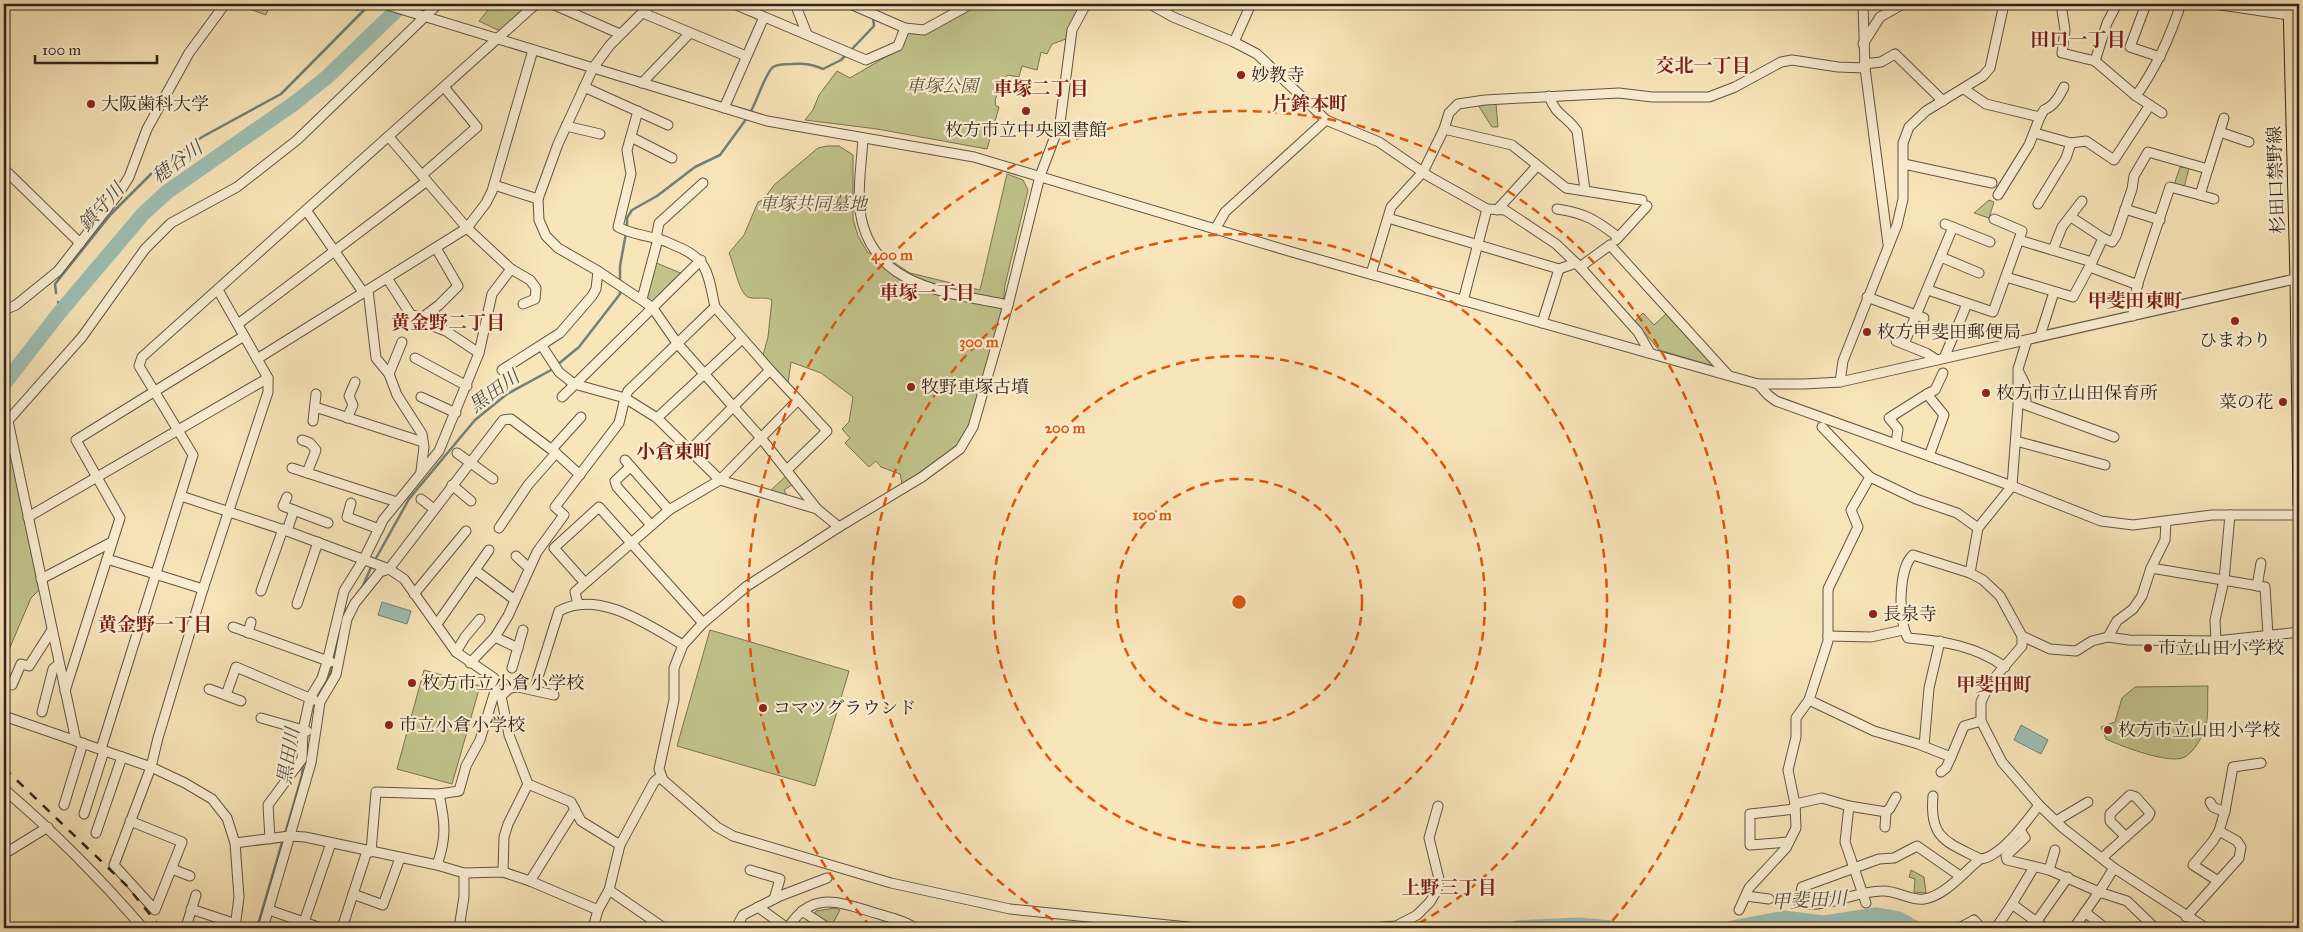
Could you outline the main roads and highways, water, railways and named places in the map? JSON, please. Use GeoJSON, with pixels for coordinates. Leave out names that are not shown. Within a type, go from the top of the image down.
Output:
{"type":"FeatureCollection","features":[{"type":"Feature","properties":{"kind":"main road","name":"杉田口禁野線"},"geometry":{"type":"LineString","coordinates":[[2289,10],[2295,43],[2299,505]]}},
{"type":"Feature","properties":{"kind":"water"},"geometry":{"type":"Polygon","coordinates":[[[382,602],[411,611],[407,624],[378,615],[382,602]]]}},
{"type":"Feature","properties":{"kind":"water"},"geometry":{"type":"Polygon","coordinates":[[[2021,725],[2048,740],[2041,754],[2014,740],[2021,725]]]}},
{"type":"Feature","properties":{"kind":"waterway","name":"鎮守川"},"geometry":{"type":"LineString","coordinates":[[56,293],[55,284],[111,214],[152,173],[202,137],[281,94],[370,4]]}},
{"type":"Feature","properties":{"kind":"waterway","name":"穂谷川"},"geometry":{"type":"LineString","coordinates":[[4,384],[60,312],[143,214],[167,192],[296,102],[327,77],[403,4]]}},
{"type":"Feature","properties":{"kind":"waterway","name":"黒田川"},"geometry":{"type":"LineString","coordinates":[[873,12],[875,4]]}},
{"type":"Feature","properties":{"kind":"waterway","name":"黒田川"},"geometry":{"type":"LineString","coordinates":[[851,50],[874,26],[873,17]]}},
{"type":"Feature","properties":{"kind":"waterway","name":"黒田川"},"geometry":{"type":"LineString","coordinates":[[750,113],[767,75],[773,67],[782,64],[800,64],[823,69],[841,60],[847,54]]}},
{"type":"Feature","properties":{"kind":"waterway","name":"黒田川"},"geometry":{"type":"LineString","coordinates":[[627,228],[627,218],[632,210],[657,196],[695,167],[720,155],[747,118]]}},
{"type":"Feature","properties":{"kind":"waterway","name":"黒田川"},"geometry":{"type":"LineString","coordinates":[[620,282],[620,266],[626,233]]}},
{"type":"Feature","properties":{"kind":"waterway","name":"黒田川"},"geometry":{"type":"LineString","coordinates":[[557,365],[579,347],[620,294],[620,287]]}},
{"type":"Feature","properties":{"kind":"waterway","name":"鎮守川"},"geometry":{"type":"LineString","coordinates":[[58,302],[60,312]]}},
{"type":"Feature","properties":{"kind":"waterway","name":"黒田川"},"geometry":{"type":"LineString","coordinates":[[375,560],[409,499],[475,420],[507,394],[553,369]]}},
{"type":"Feature","properties":{"kind":"waterway","name":"黒田川"},"geometry":{"type":"LineString","coordinates":[[362,588],[372,565]]}},
{"type":"Feature","properties":{"kind":"waterway","name":"黒田川"},"geometry":{"type":"LineString","coordinates":[[326,679],[331,672],[343,614],[349,606]]}},
{"type":"Feature","properties":{"kind":"waterway","name":"黒田川"},"geometry":{"type":"LineString","coordinates":[[285,834],[302,775],[303,762]]}},
{"type":"Feature","properties":{"kind":"waterway","name":"黒田川"},"geometry":{"type":"LineString","coordinates":[[257,928],[283,839]]}},
{"type":"Feature","properties":{"kind":"waterway","name":"甲斐田川"},"geometry":{"type":"LineString","coordinates":[[1732,928],[1784,918],[1824,923],[1876,915],[1899,919],[1915,928]]}},
{"type":"Feature","properties":{"kind":"waterway","name":"甲斐田川"},"geometry":{"type":"LineString","coordinates":[[1516,928],[1579,925],[1611,928]]}},
{"type":"Feature","properties":{"kind":"railway"},"geometry":{"type":"LineString","coordinates":[[4,768],[126,885],[161,928]]}},
{"type":"Feature","properties":{"kind":"place","name":"妙教寺"},"geometry":{"type":"Point","coordinates":[1241,75]}},
{"type":"Feature","properties":{"kind":"place","name":"大阪歯科大学"},"geometry":{"type":"Point","coordinates":[91,104]}},
{"type":"Feature","properties":{"kind":"place","name":"枚方市立中央図書館"},"geometry":{"type":"Point","coordinates":[1026,111]}},
{"type":"Feature","properties":{"kind":"place","name":"ひまわり"},"geometry":{"type":"Point","coordinates":[2235,321]}},
{"type":"Feature","properties":{"kind":"place","name":"枚方甲斐田郵便局"},"geometry":{"type":"Point","coordinates":[1867,332]}},
{"type":"Feature","properties":{"kind":"place","name":"牧野車塚古墳"},"geometry":{"type":"Point","coordinates":[911,387]}},
{"type":"Feature","properties":{"kind":"place","name":"枚方市立山田保育所"},"geometry":{"type":"Point","coordinates":[1986,393]}},
{"type":"Feature","properties":{"kind":"place","name":"菜の花"},"geometry":{"type":"Point","coordinates":[2283,402]}},
{"type":"Feature","properties":{"kind":"place","name":"長泉寺"},"geometry":{"type":"Point","coordinates":[1873,614]}},
{"type":"Feature","properties":{"kind":"place","name":"市立山田小学校"},"geometry":{"type":"Point","coordinates":[2148,648]}},
{"type":"Feature","properties":{"kind":"place","name":"枚方市立小倉小学校"},"geometry":{"type":"Point","coordinates":[412,683]}},
{"type":"Feature","properties":{"kind":"place","name":"コマツグラウンド"},"geometry":{"type":"Point","coordinates":[763,708]}},
{"type":"Feature","properties":{"kind":"place","name":"市立小倉小学校"},"geometry":{"type":"Point","coordinates":[389,725]}},
{"type":"Feature","properties":{"kind":"place","name":"枚方市立山田小学校"},"geometry":{"type":"Point","coordinates":[2108,730]}},
{"type":"Feature","properties":{"kind":"district","name":"田口一丁目"},"geometry":{"type":"Point","coordinates":[2078,39]}},
{"type":"Feature","properties":{"kind":"district","name":"交北一丁目"},"geometry":{"type":"Point","coordinates":[1703,65]}},
{"type":"Feature","properties":{"kind":"district","name":"車塚二丁目"},"geometry":{"type":"Point","coordinates":[1041,88]}},
{"type":"Feature","properties":{"kind":"district","name":"片鉾本町"},"geometry":{"type":"Point","coordinates":[1310,103]}},
{"type":"Feature","properties":{"kind":"district","name":"車塚一丁目"},"geometry":{"type":"Point","coordinates":[927,292]}},
{"type":"Feature","properties":{"kind":"district","name":"甲斐田東町"},"geometry":{"type":"Point","coordinates":[2135,300]}},
{"type":"Feature","properties":{"kind":"district","name":"黄金野二丁目"},"geometry":{"type":"Point","coordinates":[448,322]}},
{"type":"Feature","properties":{"kind":"district","name":"小倉東町"},"geometry":{"type":"Point","coordinates":[674,451]}},
{"type":"Feature","properties":{"kind":"district","name":"黄金野一丁目"},"geometry":{"type":"Point","coordinates":[155,624]}},
{"type":"Feature","properties":{"kind":"district","name":"甲斐田町"},"geometry":{"type":"Point","coordinates":[1994,684]}},
{"type":"Feature","properties":{"kind":"district","name":"上野三丁目"},"geometry":{"type":"Point","coordinates":[1449,887]}},
{"type":"Feature","properties":{"kind":"park label","name":"車塚公園"},"geometry":{"type":"Point","coordinates":[942,86]}},
{"type":"Feature","properties":{"kind":"park label","name":"車塚共同墓地"},"geometry":{"type":"Point","coordinates":[813,204]}}]}
